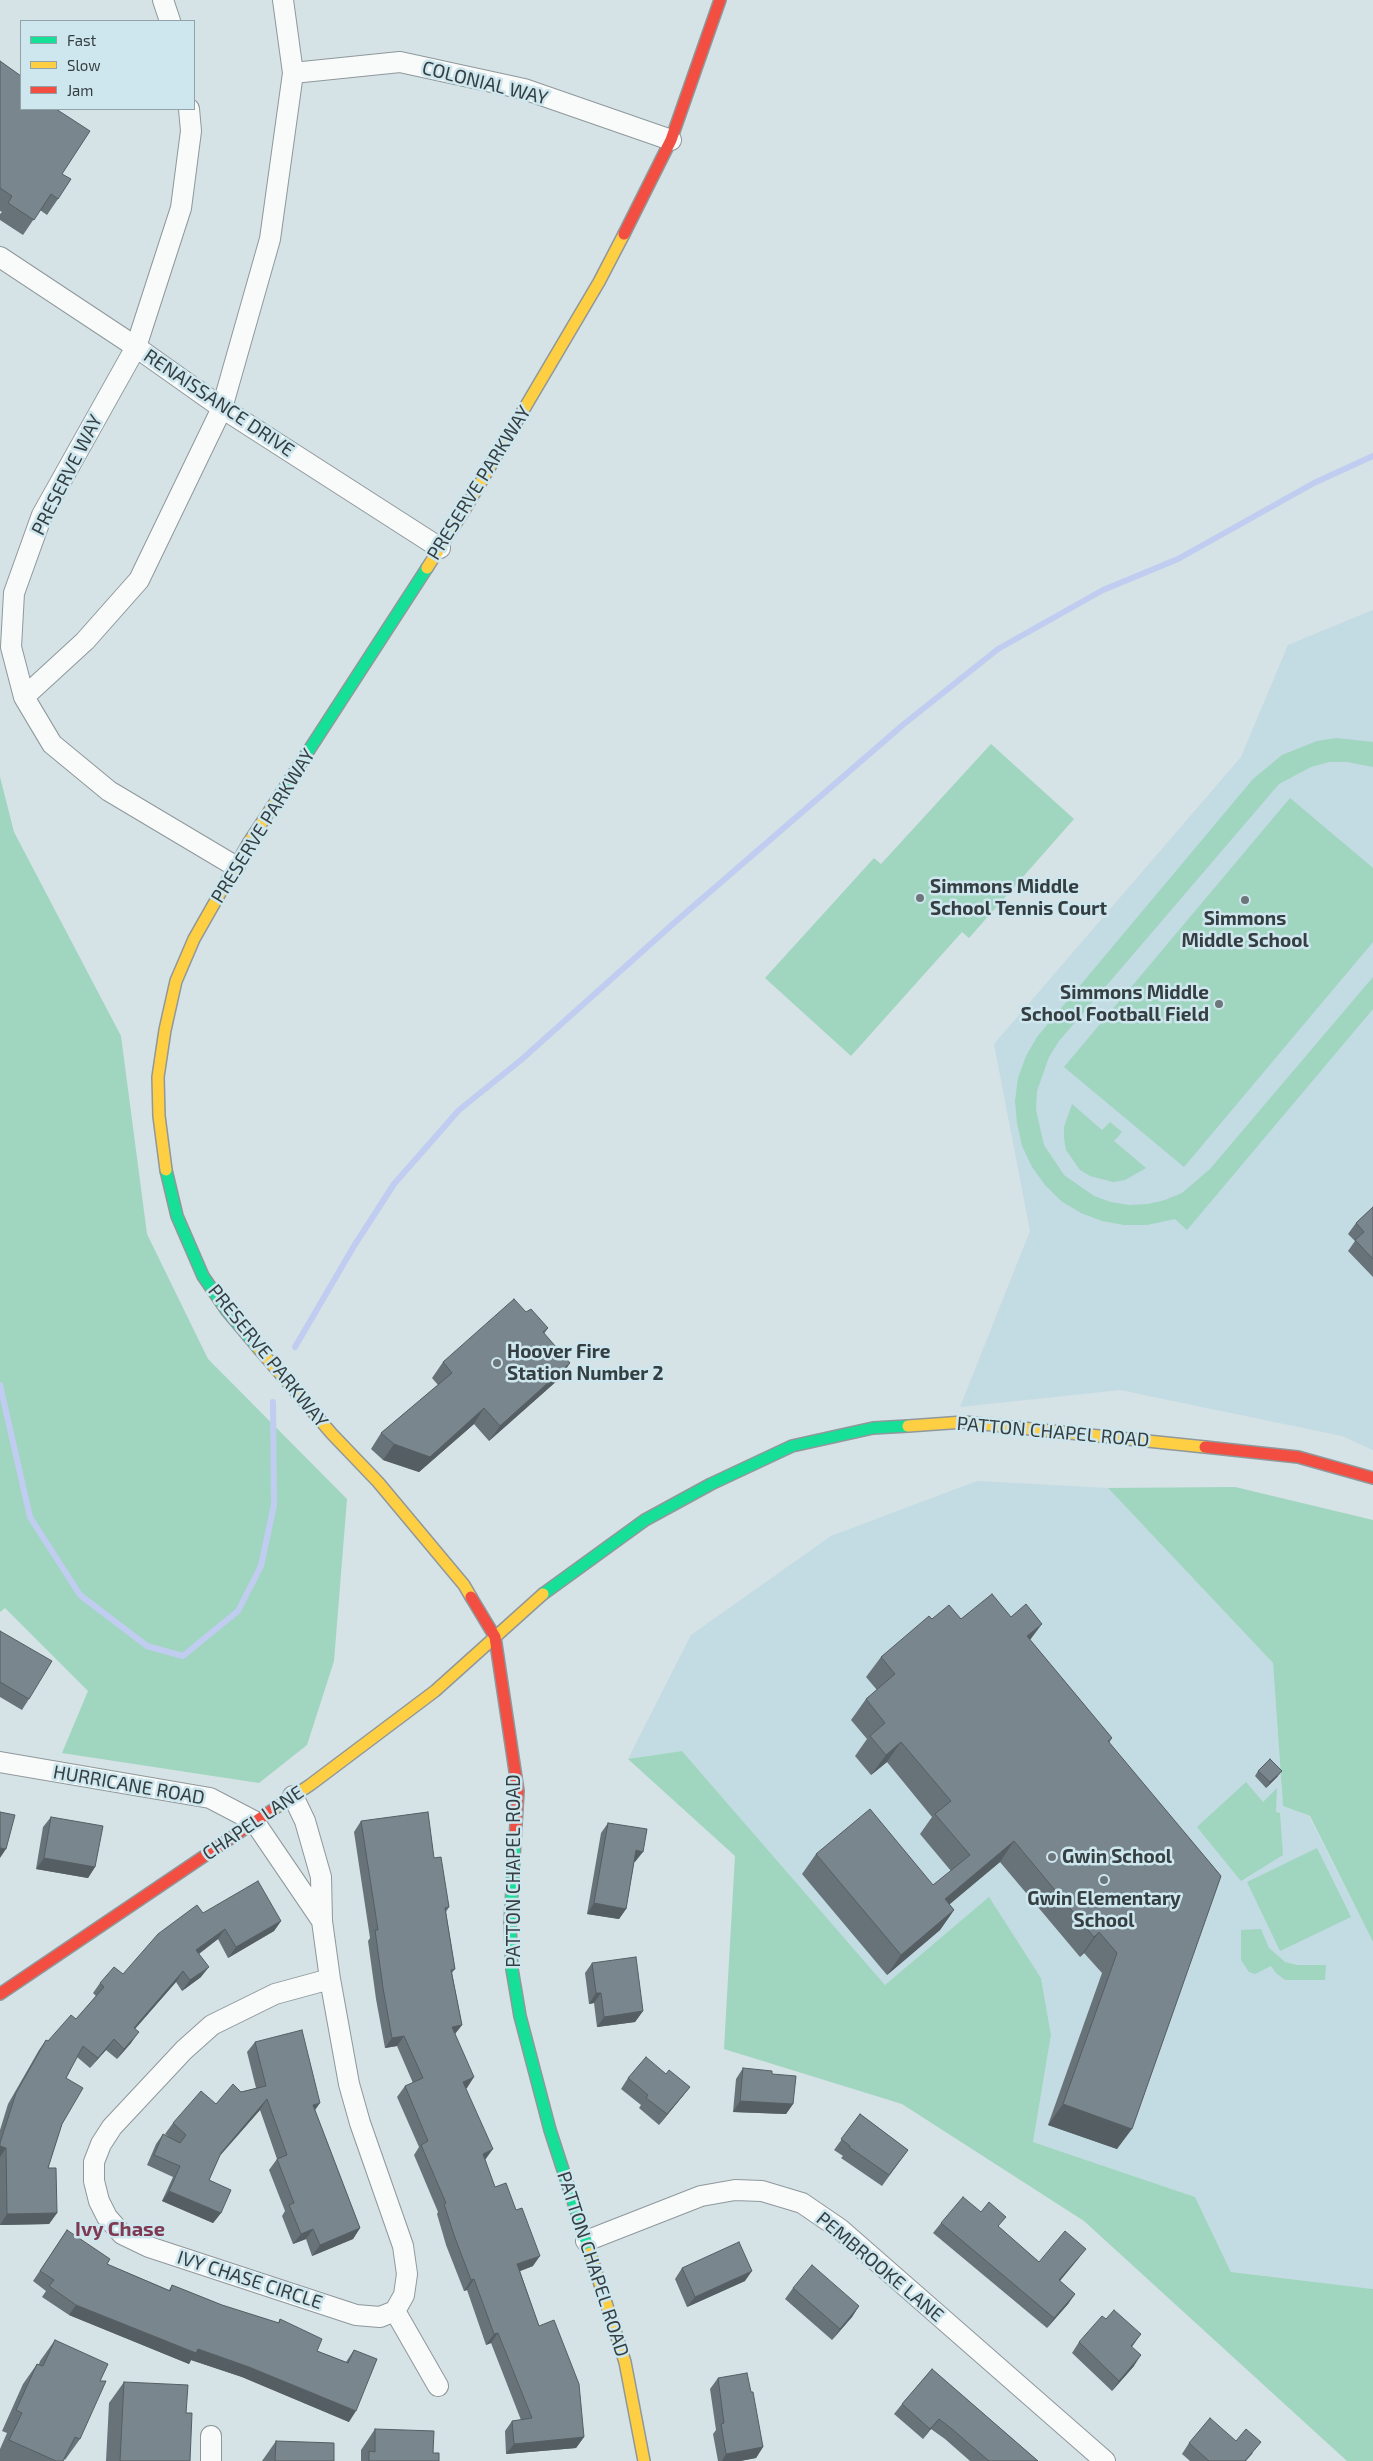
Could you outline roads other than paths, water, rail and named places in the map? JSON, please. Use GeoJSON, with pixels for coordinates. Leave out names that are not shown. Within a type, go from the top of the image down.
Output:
{"type":"FeatureCollection","features":[{"type":"Feature","properties":{"kind":"street"},"geometry":{"type":"LineString","coordinates":[[163,0],[170,20]]}},
{"type":"Feature","properties":{"kind":"street"},"geometry":{"type":"LineString","coordinates":[[24,697],[85,641],[138,580],[222,408],[270,239],[293,73],[283,0]]}},
{"type":"Feature","properties":{"kind":"street","name":"PRESERVE PARKWAY"},"geometry":{"type":"LineString","coordinates":[[495,1637],[464,1585],[378,1482],[332,1434],[227,1311],[203,1276],[177,1216],[163,1159],[158,1077],[165,1030],[176,981],[194,939],[236,866],[440,548],[599,282],[671,140],[720,0]]}},
{"type":"Feature","properties":{"kind":"street","name":"COLONIAL WAY"},"geometry":{"type":"LineString","coordinates":[[293,73],[400,62],[524,89],[671,140]]}},
{"type":"Feature","properties":{"kind":"street","name":"PRESERVE WAY"},"geometry":{"type":"LineString","coordinates":[[189,110],[191,131],[181,208],[136,347],[42,515],[14,593],[11,647],[24,697],[52,744],[108,792],[236,866]]}},
{"type":"Feature","properties":{"kind":"street","name":"RENAISSANCE DRIVE"},"geometry":{"type":"LineString","coordinates":[[0,258],[136,347],[222,408],[440,548]]}},
{"type":"Feature","properties":{"kind":"street","name":"PATTON CHAPEL ROAD"},"geometry":{"type":"LineString","coordinates":[[644,2461],[625,2362],[550,2130],[520,2016],[512,1969],[510,1924],[518,1791],[495,1637],[533,1601],[645,1520],[711,1484],[792,1446],[873,1428],[964,1422],[1118,1437],[1298,1457],[1373,1478]]}},
{"type":"Feature","properties":{"kind":"street","name":"CHAPEL LANE"},"geometry":{"type":"LineString","coordinates":[[0,1994],[293,1796],[435,1691],[495,1637]]}},
{"type":"Feature","properties":{"kind":"street","name":"HURRICANE ROAD"},"geometry":{"type":"LineString","coordinates":[[0,1762],[210,1798],[254,1821]]}},
{"type":"Feature","properties":{"kind":"street"},"geometry":{"type":"LineString","coordinates":[[293,1796],[305,1821],[321,1877],[322,1921],[330,1979],[349,2084],[360,2123],[403,2246],[407,2274],[404,2295],[395,2311],[438,2386]]}},
{"type":"Feature","properties":{"kind":"street"},"geometry":{"type":"LineString","coordinates":[[254,1821],[322,1921]]}},
{"type":"Feature","properties":{"kind":"street","name":"IVY CHASE CIRCLE"},"geometry":{"type":"LineString","coordinates":[[330,1979],[275,1994],[212,2025],[184,2050],[112,2127],[101,2144],[94,2162],[94,2180],[99,2201],[107,2217],[122,2234],[149,2247],[356,2315],[380,2317],[395,2311]]}},
{"type":"Feature","properties":{"kind":"street","name":"PEMBROOKE LANE"},"geometry":{"type":"LineString","coordinates":[[586,2241],[701,2196],[735,2190],[762,2191],[802,2202],[840,2229],[1105,2461]]}},
{"type":"Feature","properties":{"kind":"street"},"geometry":{"type":"LineString","coordinates":[[211,2436],[211,2461]]}},
{"type":"Feature","properties":{"kind":"waterway"},"geometry":{"type":"LineString","coordinates":[[295,1347],[354,1246],[394,1184],[459,1110],[521,1060],[674,923],[904,724],[998,649],[1103,590],[1178,559],[1314,483],[1373,456]]}},
{"type":"Feature","properties":{"kind":"waterway"},"geometry":{"type":"LineString","coordinates":[[0,1385],[30,1517],[80,1595],[147,1646],[183,1656],[238,1611],[261,1566],[274,1505],[273,1402]]}},
{"type":"Feature","properties":{"kind":"place","name":"Simmons Middle School Tennis Court"},"geometry":{"type":"Point","coordinates":[920,898]}},
{"type":"Feature","properties":{"kind":"place","name":"Simmons Middle School"},"geometry":{"type":"Point","coordinates":[1245,900]}},
{"type":"Feature","properties":{"kind":"place","name":"Simmons Middle School Football Field"},"geometry":{"type":"Point","coordinates":[1219,1004]}},
{"type":"Feature","properties":{"kind":"place","name":"Hoover Fire Station Number 2"},"geometry":{"type":"Point","coordinates":[497,1363]}},
{"type":"Feature","properties":{"kind":"place","name":"Gwin School"},"geometry":{"type":"Point","coordinates":[1052,1857]}},
{"type":"Feature","properties":{"kind":"place","name":"Gwin Elementary School"},"geometry":{"type":"Point","coordinates":[1104,1880]}},
{"type":"Feature","properties":{"kind":"district","name":"Ivy Chase"},"geometry":{"type":"Point","coordinates":[120,2229]}}]}
